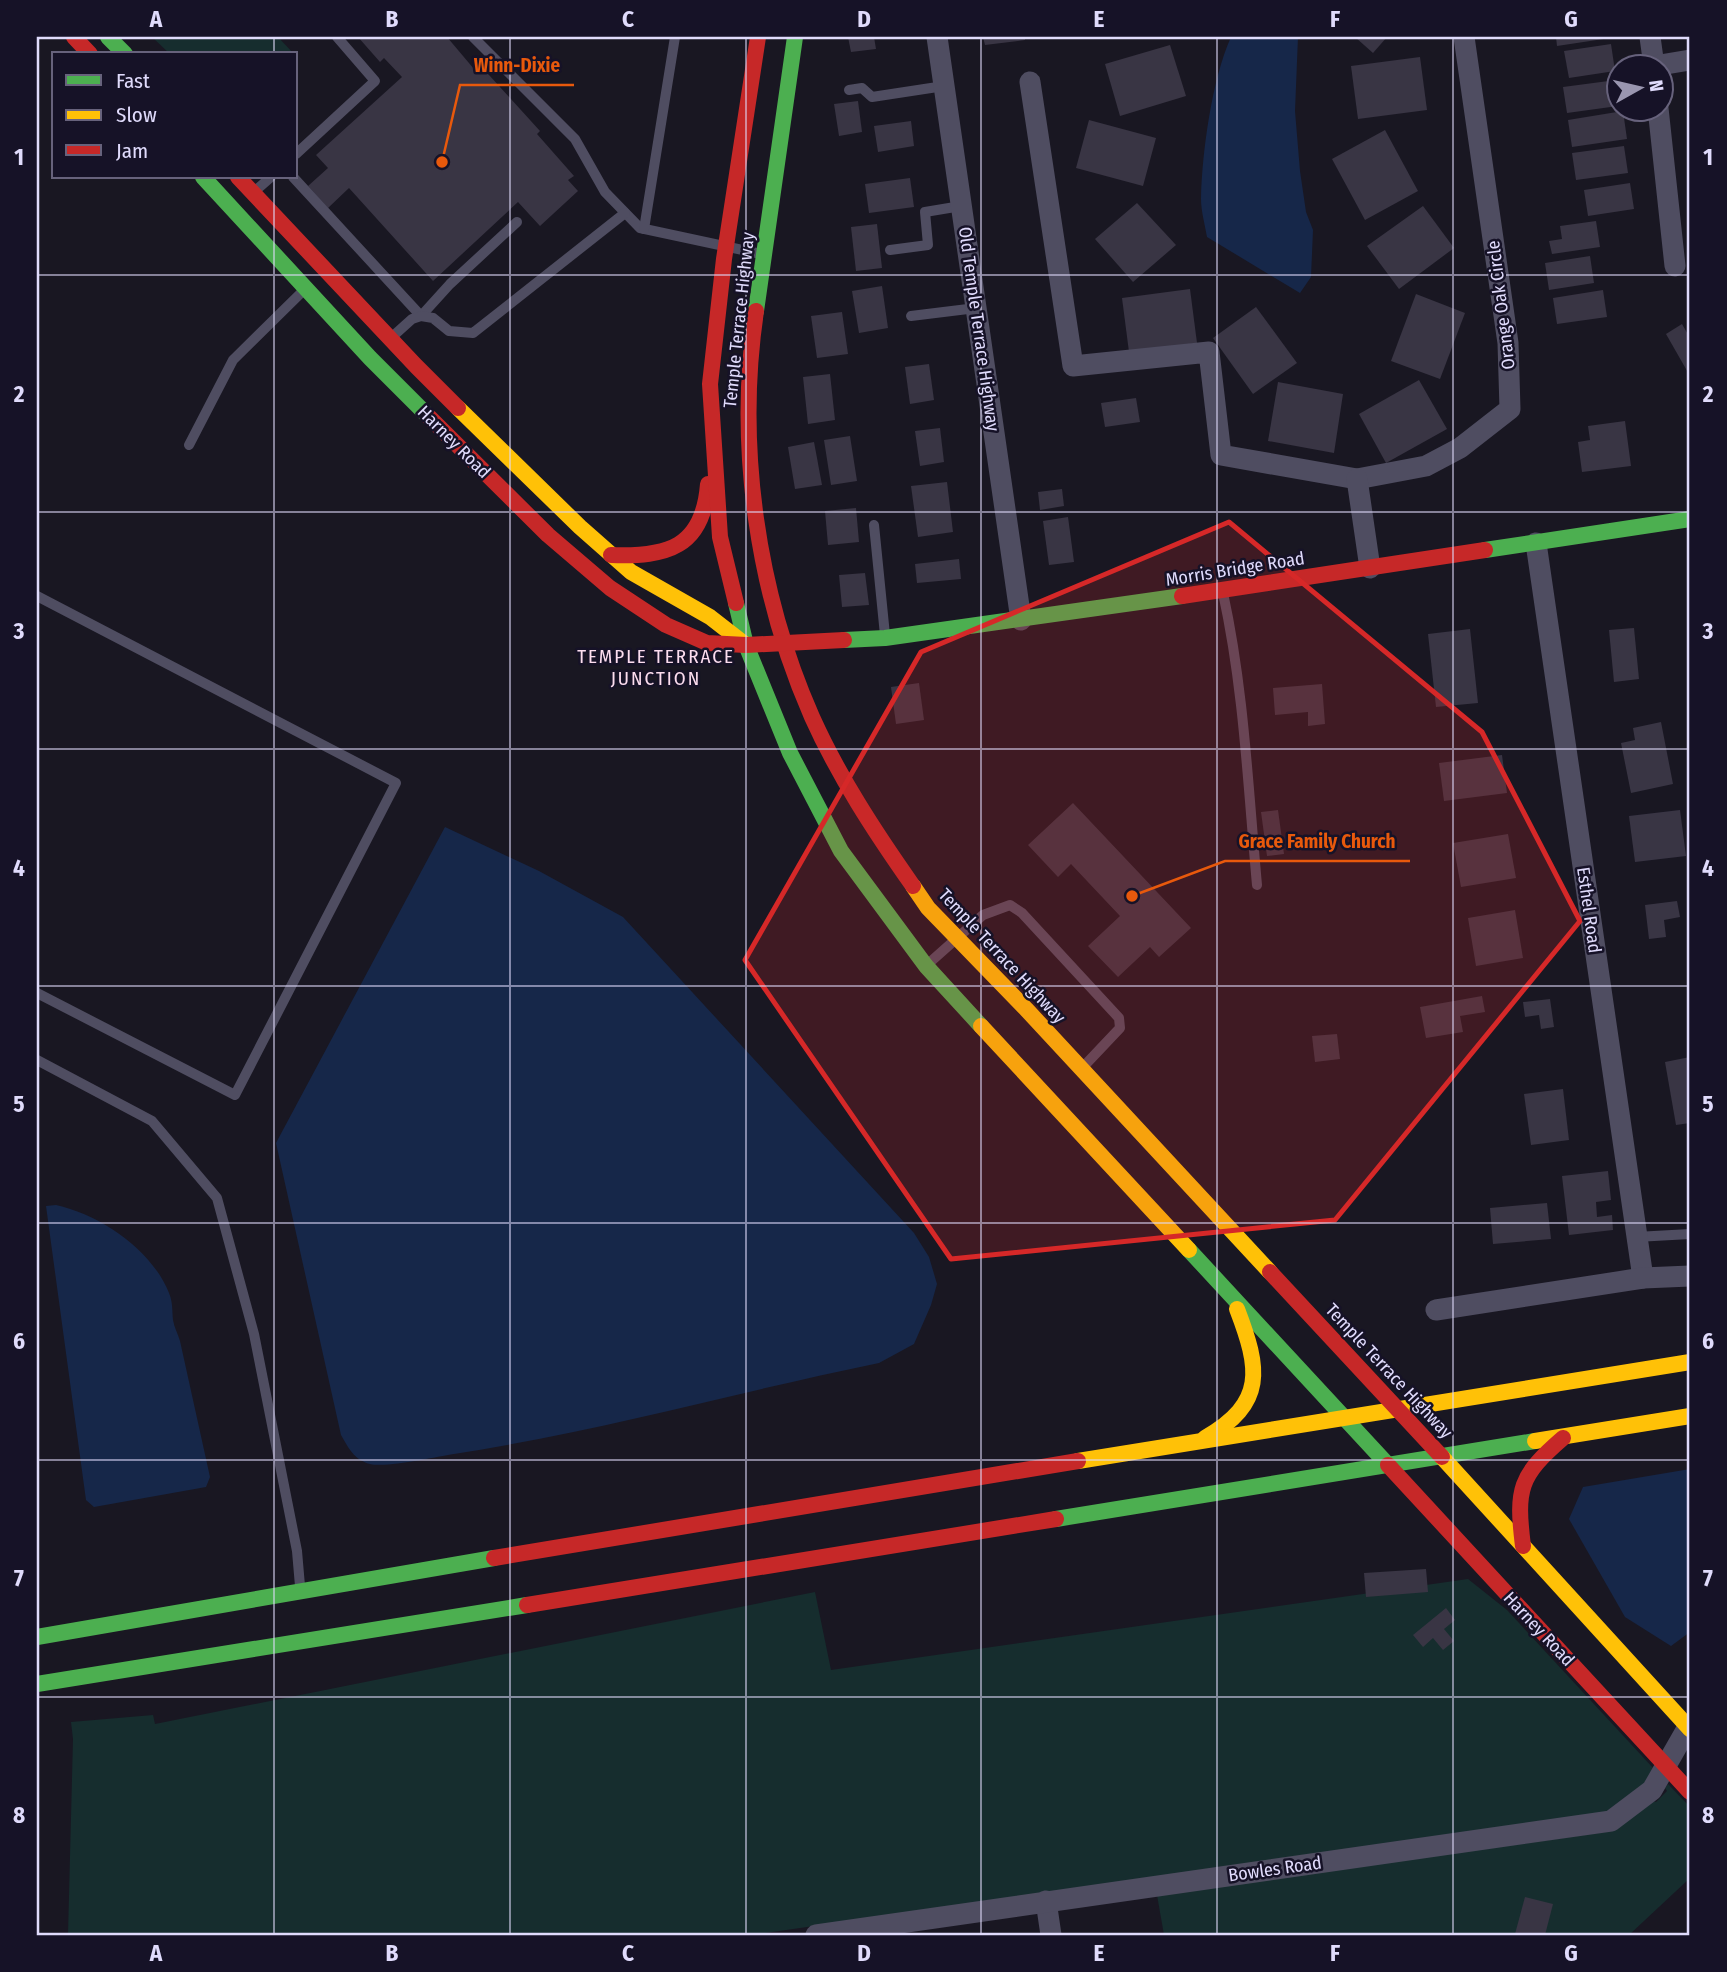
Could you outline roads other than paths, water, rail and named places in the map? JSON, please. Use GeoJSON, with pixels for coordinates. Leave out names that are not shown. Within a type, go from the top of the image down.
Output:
{"type":"FeatureCollection","features":[{"type":"Feature","properties":{"kind":"main road"},"geometry":{"type":"LineString","coordinates":[[74,37],[88,52]]}},
{"type":"Feature","properties":{"kind":"main road"},"geometry":{"type":"LineString","coordinates":[[108,37],[123,52]]}},
{"type":"Feature","properties":{"kind":"main road","name":"Temple Terrace Highway"},"geometry":{"type":"LineString","coordinates":[[758,37],[726,245],[710,384],[720,537],[746,645],[790,753],[841,851],[926,966],[1388,1465]]}},
{"type":"Feature","properties":{"kind":"main road","name":"Temple Terrace Highway"},"geometry":{"type":"LineString","coordinates":[[795,37],[754,322],[748,409],[758,534],[785,642],[812,716],[874,831],[928,908],[1082,1069],[1442,1457]]}},
{"type":"Feature","properties":{"kind":"main road","name":"Harney Road"},"geometry":{"type":"LineString","coordinates":[[204,178],[306,288],[380,348],[611,555],[631,572],[710,617],[746,645]]}},
{"type":"Feature","properties":{"kind":"main road","name":"Harney Road"},"geometry":{"type":"LineString","coordinates":[[239,178],[380,348],[548,535],[610,588],[666,625],[707,643],[746,645],[785,642]]}},
{"type":"Feature","properties":{"kind":"main road"},"geometry":{"type":"LineString","coordinates":[[611,555],[643,556],[669,550],[687,539],[702,520],[708,503],[710,384]]}},
{"type":"Feature","properties":{"kind":"main road","name":"Morris Bridge Road"},"geometry":{"type":"LineString","coordinates":[[785,642],[885,638],[1021,620],[1690,519]]}},
{"type":"Feature","properties":{"kind":"main road"},"geometry":{"type":"LineString","coordinates":[[1200,1441],[1232,1421],[1246,1401],[1253,1381],[1251,1345],[1231,1294]]}},
{"type":"Feature","properties":{"kind":"main road"},"geometry":{"type":"LineString","coordinates":[[37,1637],[682,1525],[1690,1362]]}},
{"type":"Feature","properties":{"kind":"main road"},"geometry":{"type":"LineString","coordinates":[[37,1684],[1687,1416]]}},
{"type":"Feature","properties":{"kind":"main road"},"geometry":{"type":"LineString","coordinates":[[1523,1546],[1517,1504],[1522,1482],[1537,1460],[1563,1438]]}},
{"type":"Feature","properties":{"kind":"main road"},"geometry":{"type":"LineString","coordinates":[[1442,1457],[1689,1728]]}},
{"type":"Feature","properties":{"kind":"main road","name":"Harney Road"},"geometry":{"type":"LineString","coordinates":[[1388,1465],[1690,1792]]}},
{"type":"Feature","properties":{"kind":"main road"},"geometry":{"type":"LineString","coordinates":[[279,1613],[300,1593]]}},
{"type":"Feature","properties":{"kind":"street","name":"Old Temple Terrace Highway"},"geometry":{"type":"LineString","coordinates":[[937,37],[1021,620]]}},
{"type":"Feature","properties":{"kind":"street","name":"Orange Oak Circle"},"geometry":{"type":"LineString","coordinates":[[1030,82],[1073,366],[1209,352],[1221,455],[1357,479],[1426,466],[1460,448],[1510,409],[1508,343],[1464,37]]}},
{"type":"Feature","properties":{"kind":"street"},"geometry":{"type":"LineString","coordinates":[[1660,122],[1675,266]]}},
{"type":"Feature","properties":{"kind":"street"},"geometry":{"type":"LineString","coordinates":[[1357,479],[1370,568]]}},
{"type":"Feature","properties":{"kind":"street","name":"Esthel Road"},"geometry":{"type":"LineString","coordinates":[[1536,542],[1643,1278]]}},
{"type":"Feature","properties":{"kind":"street"},"geometry":{"type":"LineString","coordinates":[[1436,1310],[1643,1278],[1690,1276]]}},
{"type":"Feature","properties":{"kind":"street","name":"Bowles Road"},"geometry":{"type":"LineString","coordinates":[[816,1935],[1611,1821],[1652,1790],[1689,1728]]}},
{"type":"Feature","properties":{"kind":"street"},"geometry":{"type":"LineString","coordinates":[[1046,1901],[1051,1935]]}},
{"type":"Feature","properties":{"kind":"lane"},"geometry":{"type":"LineString","coordinates":[[298,152],[375,81],[337,37]]}},
{"type":"Feature","properties":{"kind":"lane"},"geometry":{"type":"LineString","coordinates":[[473,37],[575,139],[605,192],[640,228],[763,254]]}},
{"type":"Feature","properties":{"kind":"lane"},"geometry":{"type":"LineString","coordinates":[[645,229],[675,37]]}},
{"type":"Feature","properties":{"kind":"lane"},"geometry":{"type":"LineString","coordinates":[[849,90],[862,88],[872,97],[944,86]]}},
{"type":"Feature","properties":{"kind":"lane"},"geometry":{"type":"LineString","coordinates":[[253,193],[270,178]]}},
{"type":"Feature","properties":{"kind":"lane"},"geometry":{"type":"LineString","coordinates":[[294,178],[421,316]]}},
{"type":"Feature","properties":{"kind":"lane"},"geometry":{"type":"LineString","coordinates":[[890,250],[928,245],[925,212],[961,206]]}},
{"type":"Feature","properties":{"kind":"lane"},"geometry":{"type":"LineString","coordinates":[[380,348],[412,319],[421,316],[433,318],[449,331],[473,333],[625,213]]}},
{"type":"Feature","properties":{"kind":"lane"},"geometry":{"type":"LineString","coordinates":[[421,316],[450,284],[517,222]]}},
{"type":"Feature","properties":{"kind":"lane"},"geometry":{"type":"LineString","coordinates":[[189,445],[233,360],[306,288]]}},
{"type":"Feature","properties":{"kind":"lane"},"geometry":{"type":"LineString","coordinates":[[911,316],[976,308]]}},
{"type":"Feature","properties":{"kind":"lane"},"geometry":{"type":"LineString","coordinates":[[874,525],[885,638]]}},
{"type":"Feature","properties":{"kind":"lane"},"geometry":{"type":"LineString","coordinates":[[1222,590],[1234,643],[1244,718],[1257,885]]}},
{"type":"Feature","properties":{"kind":"lane"},"geometry":{"type":"LineString","coordinates":[[37,596],[396,783],[234,1095],[37,993]]}},
{"type":"Feature","properties":{"kind":"lane"},"geometry":{"type":"LineString","coordinates":[[926,966],[983,915],[1010,905],[1119,1018],[1120,1028],[1082,1069]]}},
{"type":"Feature","properties":{"kind":"lane"},"geometry":{"type":"LineString","coordinates":[[37,1060],[152,1121],[217,1198],[254,1334],[297,1551],[300,1593]]}},
{"type":"Feature","properties":{"kind":"lane"},"geometry":{"type":"LineString","coordinates":[[1636,1237],[1690,1234]]}},
{"type":"Feature","properties":{"kind":"water"},"geometry":{"type":"Polygon","coordinates":[[[1231,37],[1298,37],[1295,111],[1306,212],[1313,230],[1311,277],[1300,293],[1207,237],[1201,199],[1203,160],[1213,94],[1231,37]]]}},
{"type":"Feature","properties":{"kind":"water"},"geometry":{"type":"Polygon","coordinates":[[[445,827],[539,871],[623,917],[914,1233],[929,1257],[937,1284],[914,1344],[879,1363],[507,1445],[388,1465],[370,1464],[352,1452],[341,1435],[276,1143],[445,827]]]}},
{"type":"Feature","properties":{"kind":"water"},"geometry":{"type":"Polygon","coordinates":[[[56,1205],[107,1226],[138,1249],[161,1277],[171,1300],[210,1477],[206,1487],[94,1507],[86,1500],[46,1206],[56,1205]]]}},
{"type":"Feature","properties":{"kind":"water"},"geometry":{"type":"Polygon","coordinates":[[[1690,1469],[1690,1632],[1671,1646],[1625,1617],[1569,1519],[1583,1487],[1690,1469]]]}},
{"type":"Feature","properties":{"kind":"place","name":"Winn-Dixie"},"geometry":{"type":"Point","coordinates":[442,162]}},
{"type":"Feature","properties":{"kind":"place","name":"Grace Family Church"},"geometry":{"type":"Point","coordinates":[1132,896]}},
{"type":"Feature","properties":{"kind":"district","name":"TEMPLE TERRACE JUNCTION"},"geometry":{"type":"Point","coordinates":[656,667]}}]}
